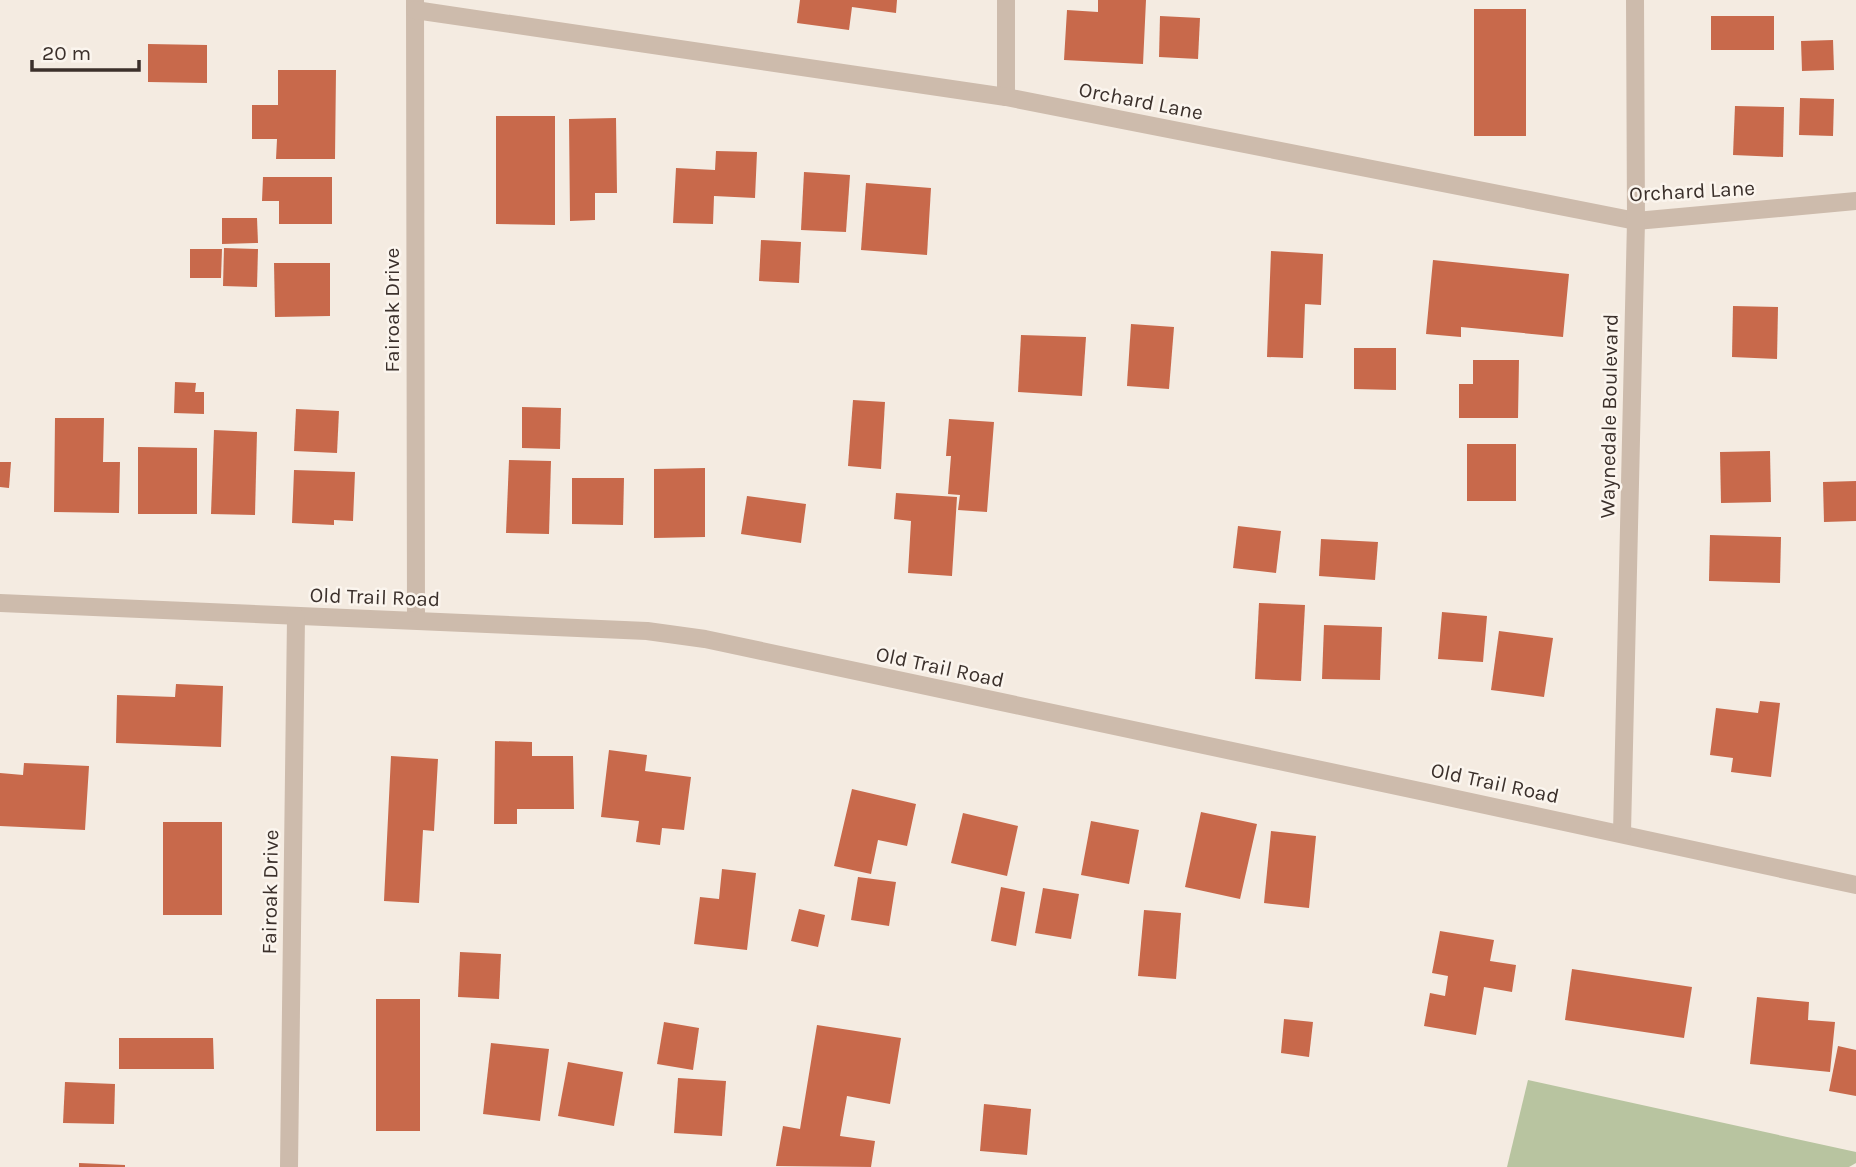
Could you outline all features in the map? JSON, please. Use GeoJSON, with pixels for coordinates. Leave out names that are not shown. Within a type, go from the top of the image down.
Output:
{"type":"FeatureCollection","features":[{"type":"Feature","properties":{"kind":"street"},"geometry":{"type":"LineString","coordinates":[[1006,0],[1006,97]]}},
{"type":"Feature","properties":{"kind":"street","name":"Waynedale Boulevard"},"geometry":{"type":"LineString","coordinates":[[1622,833],[1636,221],[1634,0]]}},
{"type":"Feature","properties":{"kind":"street","name":"Orchard Lane"},"geometry":{"type":"LineString","coordinates":[[415,5],[1006,97],[1636,221],[1856,201]]}},
{"type":"Feature","properties":{"kind":"street","name":"Fairoak Drive"},"geometry":{"type":"LineString","coordinates":[[415,5],[415,620]]}},
{"type":"Feature","properties":{"kind":"street","name":"Old Trail Road"},"geometry":{"type":"LineString","coordinates":[[0,603],[647,631],[705,639],[1856,885]]}},
{"type":"Feature","properties":{"kind":"street","name":"Fairoak Drive"},"geometry":{"type":"LineString","coordinates":[[289,1167],[296,617]]}},
{"type":"Feature","properties":{"kind":"green space"},"geometry":{"type":"Polygon","coordinates":[[[1528,1080],[1856,1152],[1856,1163],[1849,1167],[1507,1167],[1528,1080]]]}},
{"type":"Feature","properties":{"kind":"building"},"geometry":{"type":"Polygon","coordinates":[[[800,0],[897,0],[896,13],[852,7],[849,30],[797,23],[800,0]]]}},
{"type":"Feature","properties":{"kind":"building"},"geometry":{"type":"Polygon","coordinates":[[[1098,0],[1146,0],[1143,64],[1064,60],[1067,10],[1098,12],[1098,0]]]}},
{"type":"Feature","properties":{"kind":"building"},"geometry":{"type":"Polygon","coordinates":[[[1474,9],[1526,9],[1526,136],[1474,136],[1474,9]]]}},
{"type":"Feature","properties":{"kind":"building"},"geometry":{"type":"Polygon","coordinates":[[[1160,16],[1200,18],[1198,59],[1159,57],[1160,16]]]}},
{"type":"Feature","properties":{"kind":"building"},"geometry":{"type":"Polygon","coordinates":[[[1711,16],[1774,16],[1774,50],[1711,50],[1711,16]]]}},
{"type":"Feature","properties":{"kind":"building"},"geometry":{"type":"Polygon","coordinates":[[[1833,40],[1834,70],[1802,71],[1801,41],[1833,40]]]}},
{"type":"Feature","properties":{"kind":"building"},"geometry":{"type":"Polygon","coordinates":[[[148,44],[207,45],[207,83],[148,82],[148,44]]]}},
{"type":"Feature","properties":{"kind":"building"},"geometry":{"type":"Polygon","coordinates":[[[278,70],[336,70],[335,159],[276,159],[277,139],[252,139],[252,105],[278,105],[278,70]]]}},
{"type":"Feature","properties":{"kind":"building"},"geometry":{"type":"Polygon","coordinates":[[[1800,98],[1834,99],[1833,136],[1799,135],[1800,98]]]}},
{"type":"Feature","properties":{"kind":"building"},"geometry":{"type":"Polygon","coordinates":[[[1735,106],[1784,107],[1783,157],[1733,155],[1735,106]]]}},
{"type":"Feature","properties":{"kind":"building"},"geometry":{"type":"Polygon","coordinates":[[[496,116],[555,116],[555,225],[496,224],[496,116]]]}},
{"type":"Feature","properties":{"kind":"building"},"geometry":{"type":"Polygon","coordinates":[[[616,118],[617,193],[595,193],[595,220],[570,221],[569,119],[616,118]]]}},
{"type":"Feature","properties":{"kind":"building"},"geometry":{"type":"Polygon","coordinates":[[[716,151],[757,152],[755,198],[714,196],[713,224],[673,223],[676,168],[715,170],[716,151]]]}},
{"type":"Feature","properties":{"kind":"building"},"geometry":{"type":"Polygon","coordinates":[[[804,172],[850,175],[846,232],[801,230],[804,172]]]}},
{"type":"Feature","properties":{"kind":"building"},"geometry":{"type":"Polygon","coordinates":[[[263,177],[332,177],[332,224],[279,224],[279,201],[262,201],[263,177]]]}},
{"type":"Feature","properties":{"kind":"building"},"geometry":{"type":"Polygon","coordinates":[[[866,183],[931,188],[927,255],[861,250],[866,183]]]}},
{"type":"Feature","properties":{"kind":"building"},"geometry":{"type":"Polygon","coordinates":[[[222,218],[257,218],[258,243],[222,244],[222,218]]]}},
{"type":"Feature","properties":{"kind":"building"},"geometry":{"type":"Polygon","coordinates":[[[761,240],[801,242],[799,283],[759,281],[761,240]]]}},
{"type":"Feature","properties":{"kind":"building"},"geometry":{"type":"Polygon","coordinates":[[[224,248],[258,249],[257,287],[223,286],[224,248]]]}},
{"type":"Feature","properties":{"kind":"building"},"geometry":{"type":"Polygon","coordinates":[[[190,249],[222,249],[221,278],[190,278],[190,249]]]}},
{"type":"Feature","properties":{"kind":"building"},"geometry":{"type":"Polygon","coordinates":[[[1271,251],[1323,254],[1321,305],[1305,304],[1303,358],[1267,357],[1271,251]]]}},
{"type":"Feature","properties":{"kind":"building"},"geometry":{"type":"Polygon","coordinates":[[[1433,260],[1569,274],[1563,337],[1461,327],[1461,337],[1426,334],[1433,260]]]}},
{"type":"Feature","properties":{"kind":"building"},"geometry":{"type":"Polygon","coordinates":[[[274,263],[330,263],[330,316],[275,317],[274,263]]]}},
{"type":"Feature","properties":{"kind":"building"},"geometry":{"type":"Polygon","coordinates":[[[1733,306],[1778,307],[1777,359],[1732,357],[1733,306]]]}},
{"type":"Feature","properties":{"kind":"building"},"geometry":{"type":"Polygon","coordinates":[[[1131,324],[1174,327],[1169,389],[1127,386],[1131,324]]]}},
{"type":"Feature","properties":{"kind":"building"},"geometry":{"type":"Polygon","coordinates":[[[1021,335],[1086,337],[1082,396],[1018,392],[1021,335]]]}},
{"type":"Feature","properties":{"kind":"building"},"geometry":{"type":"Polygon","coordinates":[[[1354,348],[1396,348],[1396,390],[1354,389],[1354,348]]]}},
{"type":"Feature","properties":{"kind":"building"},"geometry":{"type":"Polygon","coordinates":[[[1473,360],[1519,360],[1518,418],[1459,418],[1459,384],[1473,384],[1473,360]]]}},
{"type":"Feature","properties":{"kind":"building"},"geometry":{"type":"Polygon","coordinates":[[[175,382],[196,383],[195,392],[204,392],[204,414],[174,413],[175,382]]]}},
{"type":"Feature","properties":{"kind":"building"},"geometry":{"type":"Polygon","coordinates":[[[853,400],[885,402],[881,469],[848,466],[853,400]]]}},
{"type":"Feature","properties":{"kind":"building"},"geometry":{"type":"Polygon","coordinates":[[[522,407],[561,408],[560,449],[522,448],[522,407]]]}},
{"type":"Feature","properties":{"kind":"building"},"geometry":{"type":"Polygon","coordinates":[[[296,409],[339,411],[337,453],[294,451],[296,409]]]}},
{"type":"Feature","properties":{"kind":"building"},"geometry":{"type":"Polygon","coordinates":[[[55,418],[104,418],[103,462],[120,462],[119,513],[54,512],[55,418]]]}},
{"type":"Feature","properties":{"kind":"building"},"geometry":{"type":"Polygon","coordinates":[[[949,419],[994,422],[987,512],[958,510],[960,495],[948,494],[951,456],[946,456],[949,419]]]}},
{"type":"Feature","properties":{"kind":"building"},"geometry":{"type":"Polygon","coordinates":[[[214,430],[257,432],[255,515],[211,514],[214,430]]]}},
{"type":"Feature","properties":{"kind":"building"},"geometry":{"type":"Polygon","coordinates":[[[1467,444],[1516,444],[1516,501],[1467,501],[1467,444]]]}},
{"type":"Feature","properties":{"kind":"building"},"geometry":{"type":"Polygon","coordinates":[[[138,447],[197,448],[197,514],[138,514],[138,447]]]}},
{"type":"Feature","properties":{"kind":"building"},"geometry":{"type":"Polygon","coordinates":[[[1770,451],[1771,502],[1721,503],[1720,452],[1770,451]]]}},
{"type":"Feature","properties":{"kind":"building"},"geometry":{"type":"Polygon","coordinates":[[[509,460],[551,461],[549,534],[506,533],[509,460]]]}},
{"type":"Feature","properties":{"kind":"building"},"geometry":{"type":"Polygon","coordinates":[[[0,462],[11,462],[9,488],[0,487],[0,462]]]}},
{"type":"Feature","properties":{"kind":"building"},"geometry":{"type":"Polygon","coordinates":[[[705,468],[705,537],[654,538],[654,469],[705,468]]]}},
{"type":"Feature","properties":{"kind":"building"},"geometry":{"type":"Polygon","coordinates":[[[294,470],[355,472],[353,521],[334,520],[334,525],[292,523],[294,470]]]}},
{"type":"Feature","properties":{"kind":"building"},"geometry":{"type":"Polygon","coordinates":[[[572,478],[624,478],[623,525],[572,524],[572,478]]]}},
{"type":"Feature","properties":{"kind":"building"},"geometry":{"type":"Polygon","coordinates":[[[1856,481],[1856,521],[1824,522],[1823,482],[1856,481]]]}},
{"type":"Feature","properties":{"kind":"building"},"geometry":{"type":"Polygon","coordinates":[[[896,493],[957,497],[952,576],[908,573],[911,521],[894,519],[896,493]]]}},
{"type":"Feature","properties":{"kind":"building"},"geometry":{"type":"Polygon","coordinates":[[[747,496],[806,504],[801,543],[741,534],[747,496]]]}},
{"type":"Feature","properties":{"kind":"building"},"geometry":{"type":"Polygon","coordinates":[[[1238,526],[1281,531],[1276,573],[1233,568],[1238,526]]]}},
{"type":"Feature","properties":{"kind":"building"},"geometry":{"type":"Polygon","coordinates":[[[1710,535],[1781,537],[1780,583],[1709,581],[1710,535]]]}},
{"type":"Feature","properties":{"kind":"building"},"geometry":{"type":"Polygon","coordinates":[[[1321,539],[1378,542],[1375,580],[1319,576],[1321,539]]]}},
{"type":"Feature","properties":{"kind":"building"},"geometry":{"type":"Polygon","coordinates":[[[1259,603],[1305,605],[1301,681],[1255,679],[1259,603]]]}},
{"type":"Feature","properties":{"kind":"building"},"geometry":{"type":"Polygon","coordinates":[[[1442,612],[1487,616],[1483,662],[1438,659],[1442,612]]]}},
{"type":"Feature","properties":{"kind":"building"},"geometry":{"type":"Polygon","coordinates":[[[1324,625],[1382,627],[1380,680],[1322,679],[1324,625]]]}},
{"type":"Feature","properties":{"kind":"building"},"geometry":{"type":"Polygon","coordinates":[[[1499,631],[1553,638],[1544,697],[1491,690],[1499,631]]]}},
{"type":"Feature","properties":{"kind":"building"},"geometry":{"type":"Polygon","coordinates":[[[176,684],[223,686],[221,747],[116,743],[117,695],[175,697],[176,684]]]}},
{"type":"Feature","properties":{"kind":"building"},"geometry":{"type":"Polygon","coordinates":[[[1760,701],[1780,703],[1771,777],[1731,772],[1733,758],[1710,755],[1716,708],[1758,713],[1760,701]]]}},
{"type":"Feature","properties":{"kind":"building"},"geometry":{"type":"Polygon","coordinates":[[[495,741],[532,742],[532,756],[573,756],[574,809],[517,809],[517,824],[494,824],[495,741]]]}},
{"type":"Feature","properties":{"kind":"building"},"geometry":{"type":"Polygon","coordinates":[[[609,750],[647,755],[645,771],[691,777],[684,830],[662,828],[660,845],[636,842],[639,821],[601,817],[609,750]]]}},
{"type":"Feature","properties":{"kind":"building"},"geometry":{"type":"Polygon","coordinates":[[[391,756],[438,759],[434,831],[423,830],[419,903],[384,901],[391,756]]]}},
{"type":"Feature","properties":{"kind":"building"},"geometry":{"type":"Polygon","coordinates":[[[24,763],[89,766],[85,830],[0,826],[0,773],[23,775],[24,763]]]}},
{"type":"Feature","properties":{"kind":"building"},"geometry":{"type":"Polygon","coordinates":[[[852,789],[916,804],[907,846],[878,840],[871,874],[834,866],[852,789]]]}},
{"type":"Feature","properties":{"kind":"building"},"geometry":{"type":"Polygon","coordinates":[[[1201,812],[1257,824],[1240,899],[1185,887],[1201,812]]]}},
{"type":"Feature","properties":{"kind":"building"},"geometry":{"type":"Polygon","coordinates":[[[963,813],[1018,826],[1007,876],[951,863],[963,813]]]}},
{"type":"Feature","properties":{"kind":"building"},"geometry":{"type":"Polygon","coordinates":[[[1091,821],[1139,830],[1129,884],[1081,875],[1091,821]]]}},
{"type":"Feature","properties":{"kind":"building"},"geometry":{"type":"Polygon","coordinates":[[[163,822],[222,822],[222,915],[163,915],[163,822]]]}},
{"type":"Feature","properties":{"kind":"building"},"geometry":{"type":"Polygon","coordinates":[[[1271,831],[1316,836],[1309,908],[1264,903],[1271,831]]]}},
{"type":"Feature","properties":{"kind":"building"},"geometry":{"type":"Polygon","coordinates":[[[722,869],[756,873],[747,950],[694,944],[700,897],[719,899],[722,869]]]}},
{"type":"Feature","properties":{"kind":"building"},"geometry":{"type":"Polygon","coordinates":[[[858,877],[896,882],[889,926],[851,920],[858,877]]]}},
{"type":"Feature","properties":{"kind":"building"},"geometry":{"type":"Polygon","coordinates":[[[1001,887],[1025,892],[1016,946],[991,941],[1001,887]]]}},
{"type":"Feature","properties":{"kind":"building"},"geometry":{"type":"Polygon","coordinates":[[[1043,888],[1079,894],[1071,939],[1035,933],[1043,888]]]}},
{"type":"Feature","properties":{"kind":"building"},"geometry":{"type":"Polygon","coordinates":[[[799,909],[825,915],[818,947],[791,941],[799,909]]]}},
{"type":"Feature","properties":{"kind":"building"},"geometry":{"type":"Polygon","coordinates":[[[1144,910],[1181,913],[1176,979],[1138,976],[1144,910]]]}},
{"type":"Feature","properties":{"kind":"building"},"geometry":{"type":"Polygon","coordinates":[[[1440,931],[1494,940],[1490,961],[1516,965],[1512,992],[1484,987],[1476,1035],[1424,1026],[1430,993],[1445,996],[1448,976],[1432,973],[1440,931]]]}},
{"type":"Feature","properties":{"kind":"building"},"geometry":{"type":"Polygon","coordinates":[[[460,952],[501,954],[499,999],[458,997],[460,952]]]}},
{"type":"Feature","properties":{"kind":"building"},"geometry":{"type":"Polygon","coordinates":[[[1572,969],[1692,987],[1684,1038],[1565,1020],[1572,969]]]}},
{"type":"Feature","properties":{"kind":"building"},"geometry":{"type":"Polygon","coordinates":[[[1757,997],[1809,1002],[1808,1020],[1835,1022],[1830,1072],[1750,1064],[1757,997]]]}},
{"type":"Feature","properties":{"kind":"building"},"geometry":{"type":"Polygon","coordinates":[[[376,999],[420,999],[420,1131],[376,1131],[376,999]]]}},
{"type":"Feature","properties":{"kind":"building"},"geometry":{"type":"Polygon","coordinates":[[[1284,1019],[1313,1022],[1309,1057],[1281,1053],[1284,1019]]]}},
{"type":"Feature","properties":{"kind":"building"},"geometry":{"type":"Polygon","coordinates":[[[664,1022],[699,1028],[693,1070],[657,1064],[664,1022]]]}},
{"type":"Feature","properties":{"kind":"building"},"geometry":{"type":"Polygon","coordinates":[[[817,1025],[901,1038],[890,1104],[847,1096],[840,1136],[875,1141],[871,1167],[776,1166],[783,1126],[800,1129],[817,1025]]]}},
{"type":"Feature","properties":{"kind":"building"},"geometry":{"type":"Polygon","coordinates":[[[119,1038],[213,1038],[214,1069],[119,1069],[119,1038]]]}},
{"type":"Feature","properties":{"kind":"building"},"geometry":{"type":"Polygon","coordinates":[[[491,1043],[549,1049],[540,1121],[483,1114],[491,1043]]]}},
{"type":"Feature","properties":{"kind":"building"},"geometry":{"type":"Polygon","coordinates":[[[1838,1046],[1856,1050],[1856,1096],[1829,1091],[1838,1046]]]}},
{"type":"Feature","properties":{"kind":"building"},"geometry":{"type":"Polygon","coordinates":[[[568,1062],[623,1072],[614,1126],[558,1116],[568,1062]]]}},
{"type":"Feature","properties":{"kind":"building"},"geometry":{"type":"Polygon","coordinates":[[[678,1078],[726,1081],[722,1136],[674,1133],[678,1078]]]}},
{"type":"Feature","properties":{"kind":"building"},"geometry":{"type":"Polygon","coordinates":[[[65,1082],[115,1084],[114,1124],[63,1123],[65,1082]]]}},
{"type":"Feature","properties":{"kind":"building"},"geometry":{"type":"Polygon","coordinates":[[[984,1104],[1031,1109],[1027,1155],[980,1151],[984,1104]]]}},
{"type":"Feature","properties":{"kind":"building"},"geometry":{"type":"Polygon","coordinates":[[[79,1163],[125,1165],[125,1167],[79,1167],[79,1163]]]}}]}
